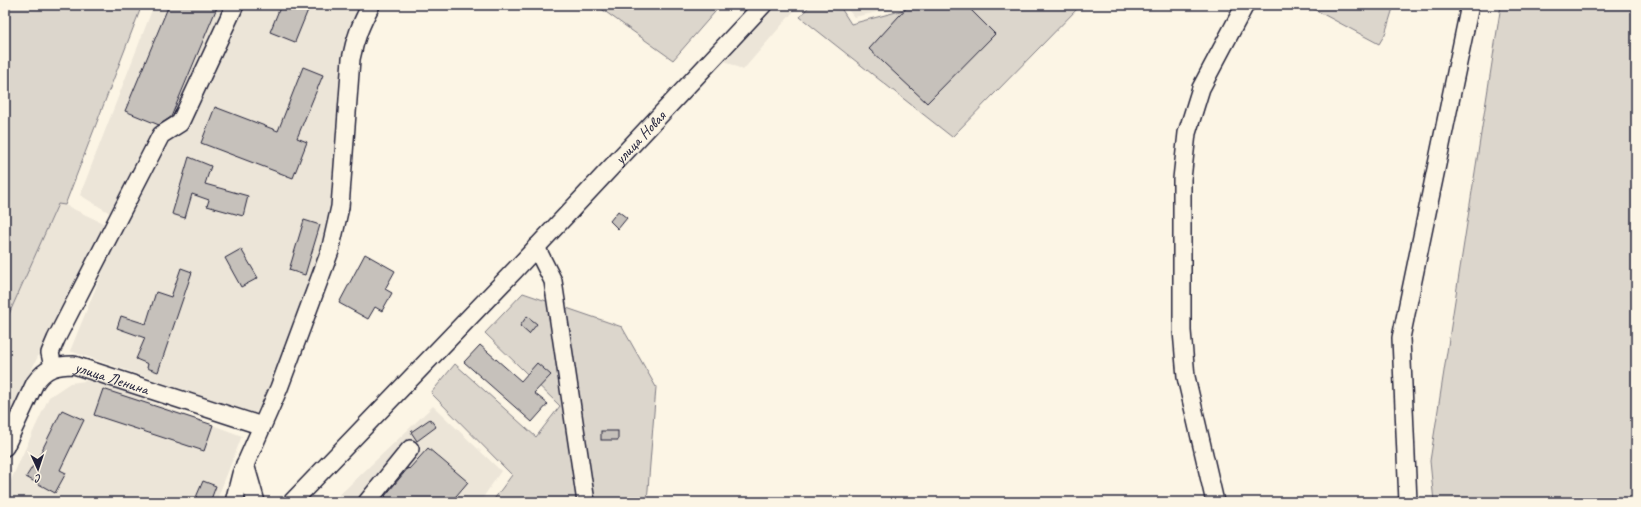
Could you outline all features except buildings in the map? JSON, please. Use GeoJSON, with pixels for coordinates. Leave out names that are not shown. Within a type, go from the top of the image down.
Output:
{"type":"FeatureCollection","features":[{"type":"Feature","properties":{"kind":"street"},"geometry":{"type":"LineString","coordinates":[[53,367],[50,353],[56,339],[161,135],[180,123],[235,5]]}},
{"type":"Feature","properties":{"kind":"street"},"geometry":{"type":"LineString","coordinates":[[234,502],[237,487],[245,464],[282,381],[330,251],[340,207],[351,59],[354,40],[360,24],[371,5]]}},
{"type":"Feature","properties":{"kind":"street","name":"улица Новая"},"geometry":{"type":"LineString","coordinates":[[292,502],[516,269],[763,5]]}},
{"type":"Feature","properties":{"kind":"street"},"geometry":{"type":"LineString","coordinates":[[1215,502],[1186,377],[1182,331],[1182,179],[1187,133],[1201,88],[1245,5]]}},
{"type":"Feature","properties":{"kind":"street"},"geometry":{"type":"LineString","coordinates":[[1408,502],[1401,338],[1470,5]]}},
{"type":"Feature","properties":{"kind":"street"},"geometry":{"type":"LineString","coordinates":[[536,247],[553,281],[586,502]]}},
{"type":"Feature","properties":{"kind":"street","name":"улица Ленина"},"geometry":{"type":"LineString","coordinates":[[5,447],[35,383],[46,370],[62,365],[74,365],[262,426]]}},
{"type":"Feature","properties":{"kind":"street"},"geometry":{"type":"LineString","coordinates":[[367,502],[410,450]]}},
{"type":"Feature","properties":{"kind":"street"},"geometry":{"type":"LineString","coordinates":[[245,464],[256,502]]}},
{"type":"Feature","properties":{"kind":"shaded area"},"geometry":{"type":"Polygon","coordinates":[[[5,5],[142,5],[65,205],[58,204],[5,323],[5,5]]]}},
{"type":"Feature","properties":{"kind":"shaded area"},"geometry":{"type":"Polygon","coordinates":[[[154,5],[375,5],[348,57],[342,193],[274,386],[255,414],[70,351],[123,221],[80,195],[154,5]]]}},
{"type":"Feature","properties":{"kind":"shaded area"},"geometry":{"type":"Polygon","coordinates":[[[596,5],[721,5],[673,60],[596,5]]]}},
{"type":"Feature","properties":{"kind":"shaded area"},"geometry":{"type":"Polygon","coordinates":[[[777,5],[799,5],[743,70],[725,61],[777,5]]]}},
{"type":"Feature","properties":{"kind":"shaded area"},"geometry":{"type":"Polygon","coordinates":[[[810,5],[839,5],[851,24],[923,5],[1081,5],[952,137],[800,17],[810,5]]]}},
{"type":"Feature","properties":{"kind":"shaded area"},"geometry":{"type":"Polygon","coordinates":[[[844,5],[911,5],[854,17],[844,5]]]}},
{"type":"Feature","properties":{"kind":"shaded area"},"geometry":{"type":"Polygon","coordinates":[[[1306,5],[1394,5],[1385,34],[1379,44],[1306,5]]]}},
{"type":"Feature","properties":{"kind":"shaded area"},"geometry":{"type":"Polygon","coordinates":[[[1501,5],[1636,5],[1636,502],[1434,502],[1430,461],[1501,5]]]}},
{"type":"Feature","properties":{"kind":"shaded area"},"geometry":{"type":"Polygon","coordinates":[[[58,204],[65,205],[109,226],[39,354],[5,426],[5,323],[58,204]]]}},
{"type":"Feature","properties":{"kind":"shaded area"},"geometry":{"type":"Polygon","coordinates":[[[523,293],[622,327],[656,387],[647,502],[492,502],[512,475],[431,393],[455,364],[536,437],[560,406],[485,333],[523,293]]]}},
{"type":"Feature","properties":{"kind":"shaded area"},"geometry":{"type":"Polygon","coordinates":[[[93,380],[242,436],[216,502],[5,502],[5,493],[49,397],[70,383],[93,380]]]}},
{"type":"Feature","properties":{"kind":"shaded area"},"geometry":{"type":"Polygon","coordinates":[[[433,406],[501,471],[480,502],[332,502],[433,406]]]}}]}
